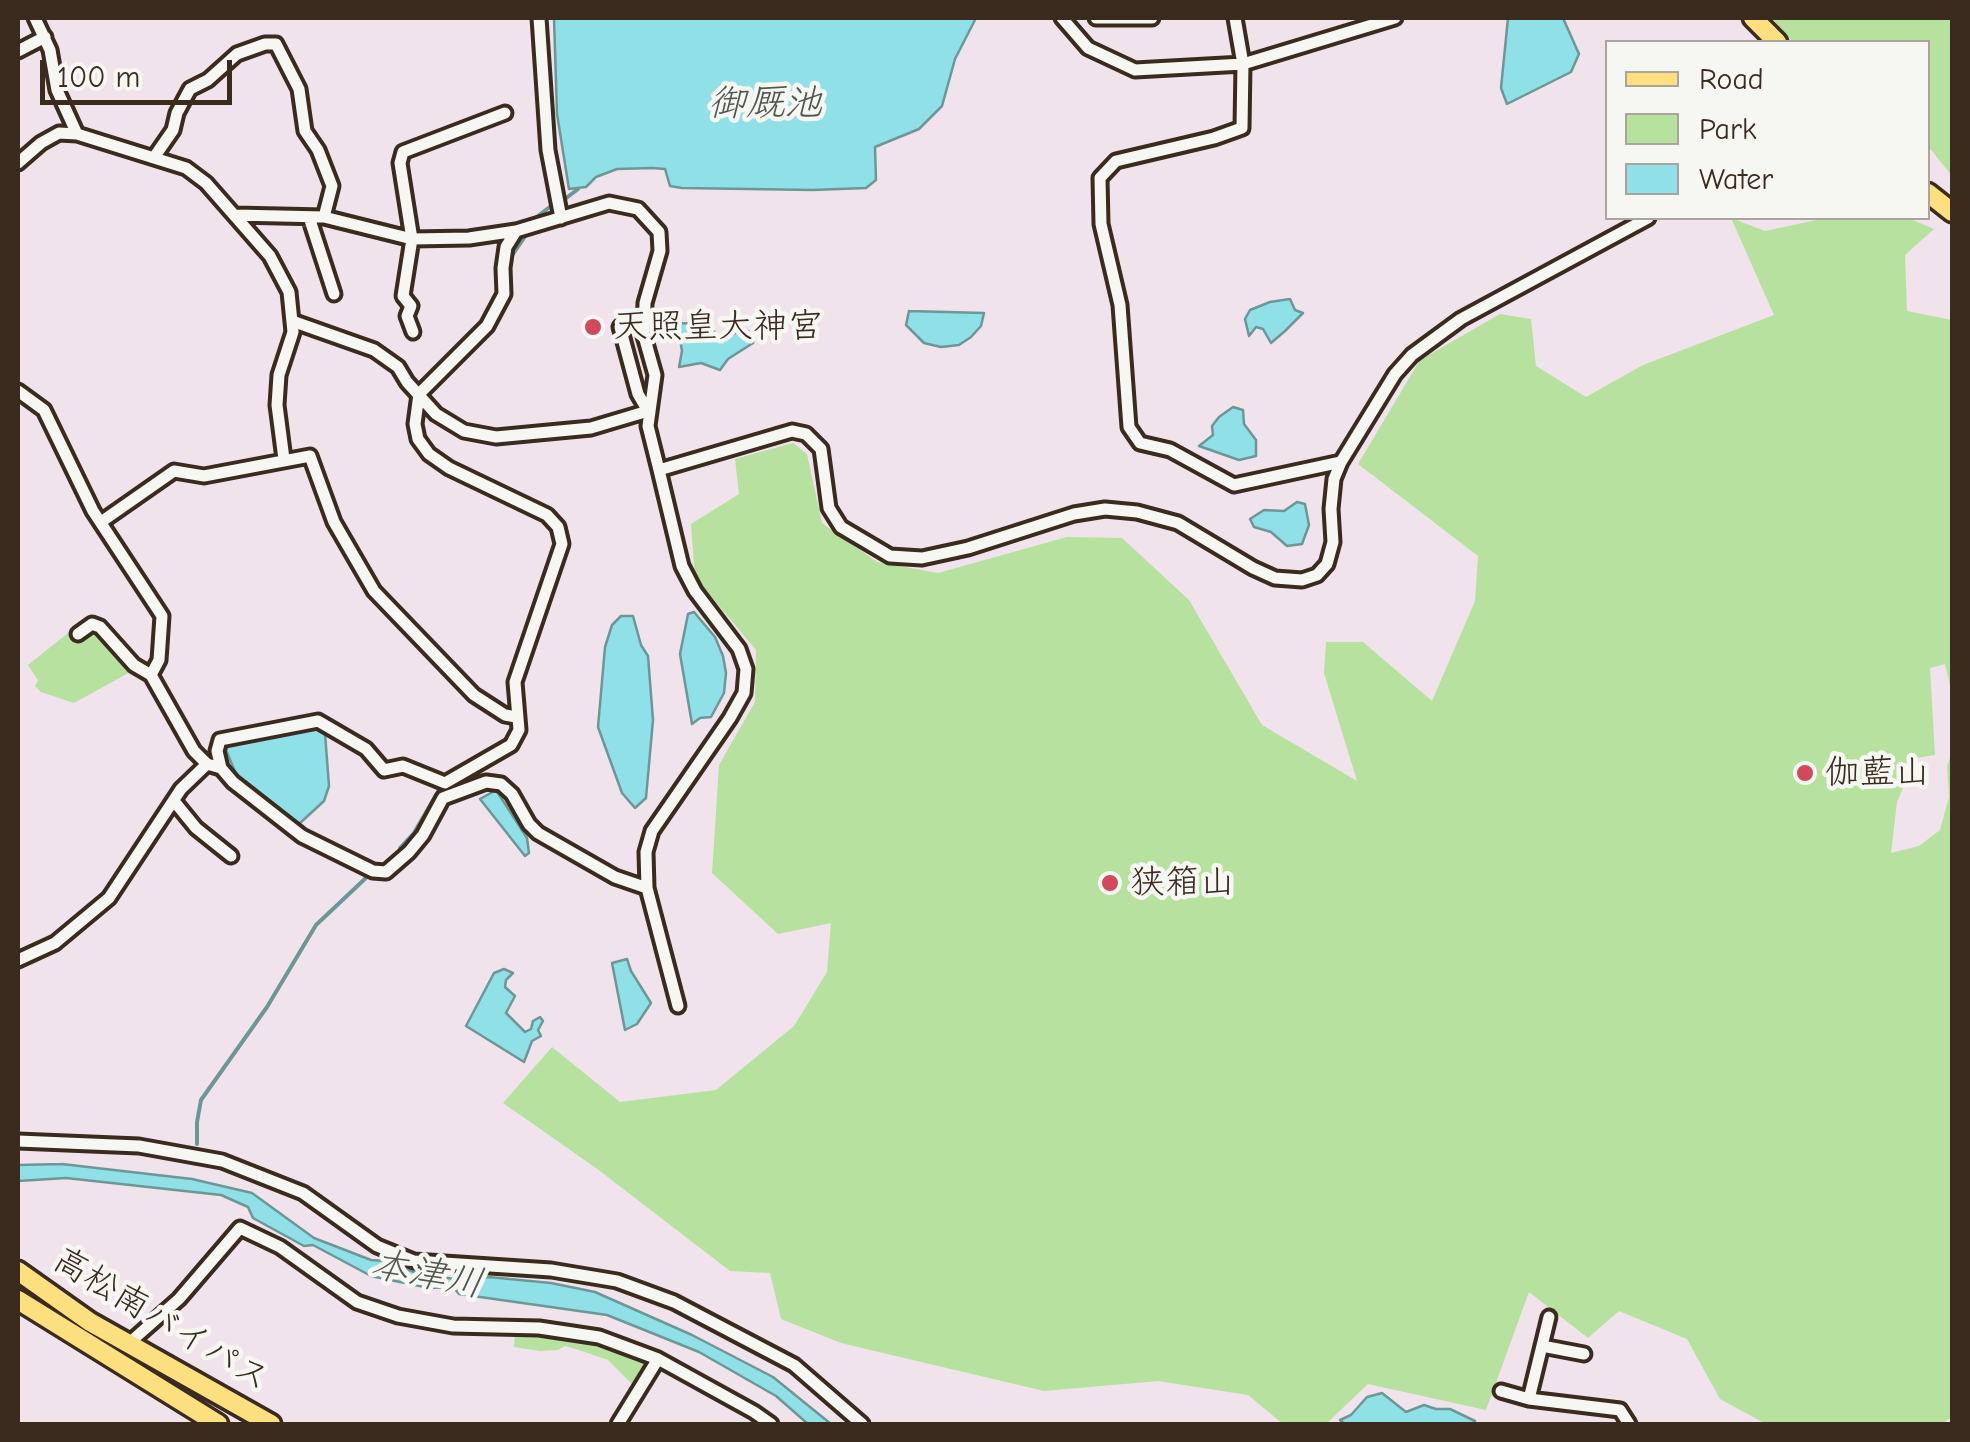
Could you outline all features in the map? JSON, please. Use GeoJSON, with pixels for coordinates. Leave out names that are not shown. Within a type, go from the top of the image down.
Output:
{"type":"FeatureCollection","features":[{"type":"Feature","properties":{"kind":"main road"},"geometry":{"type":"LineString","coordinates":[[1753,18],[1774,40]]}},
{"type":"Feature","properties":{"kind":"main road"},"geometry":{"type":"LineString","coordinates":[[1930,195],[1952,212]]}},
{"type":"Feature","properties":{"kind":"main road","name":"高松南バイパス"},"geometry":{"type":"LineString","coordinates":[[18,1271],[128,1344],[271,1424]]}},
{"type":"Feature","properties":{"kind":"main road","name":"高松南バイパス"},"geometry":{"type":"LineString","coordinates":[[18,1300],[78,1341],[218,1424]]}},
{"type":"Feature","properties":{"kind":"street"},"geometry":{"type":"LineString","coordinates":[[538,18],[548,150],[561,218]]}},
{"type":"Feature","properties":{"kind":"street"},"geometry":{"type":"LineString","coordinates":[[1062,18],[1088,48],[1135,70],[1243,64],[1395,18]]}},
{"type":"Feature","properties":{"kind":"street"},"geometry":{"type":"LineString","coordinates":[[1096,18],[1152,18]]}},
{"type":"Feature","properties":{"kind":"street"},"geometry":{"type":"LineString","coordinates":[[1235,18],[1243,64],[1242,128],[1116,161],[1100,178],[1101,224],[1120,305],[1129,427],[1140,443],[1170,450],[1234,485],[1341,462]]}},
{"type":"Feature","properties":{"kind":"street"},"geometry":{"type":"LineString","coordinates":[[39,19],[57,90],[77,134]]}},
{"type":"Feature","properties":{"kind":"street"},"geometry":{"type":"LineString","coordinates":[[18,51],[44,37]]}},
{"type":"Feature","properties":{"kind":"street"},"geometry":{"type":"LineString","coordinates":[[154,156],[173,130],[190,89],[208,80],[237,54],[276,44],[299,89],[305,130],[318,150],[332,186],[324,217]]}},
{"type":"Feature","properties":{"kind":"street"},"geometry":{"type":"LineString","coordinates":[[414,332],[406,316],[411,306],[402,296],[412,239],[400,164],[403,152],[504,113]]}},
{"type":"Feature","properties":{"kind":"street"},"geometry":{"type":"LineString","coordinates":[[18,162],[41,142],[59,134],[77,134],[186,168],[235,215],[276,268],[289,292],[293,332],[279,375],[276,405],[284,459]]}},
{"type":"Feature","properties":{"kind":"street"},"geometry":{"type":"LineString","coordinates":[[235,215],[324,217],[412,239],[469,238],[516,232],[610,203],[638,209],[659,232],[660,251],[645,304],[644,336],[655,375],[648,411],[652,449],[682,566],[695,591],[739,649],[746,669],[744,694],[652,832],[646,852],[646,888],[678,1006]]}},
{"type":"Feature","properties":{"kind":"street"},"geometry":{"type":"LineString","coordinates":[[309,217],[334,294]]}},
{"type":"Feature","properties":{"kind":"street"},"geometry":{"type":"LineString","coordinates":[[659,470],[792,430],[806,434],[821,449],[829,508],[840,527],[890,556],[922,558],[968,548],[1074,514],[1105,510],[1137,512],[1178,524],[1275,578],[1302,580],[1316,575],[1327,564],[1333,542],[1334,479],[1395,374],[1429,341],[1461,320],[1644,220]]}},
{"type":"Feature","properties":{"kind":"street"},"geometry":{"type":"LineString","coordinates":[[516,232],[506,247],[502,268],[504,294],[487,326],[419,394],[416,424],[418,439],[429,454],[449,468],[547,516],[558,527],[562,544],[515,682],[519,730],[511,745],[445,783],[402,766],[384,770],[366,749],[318,721],[220,740],[216,751],[221,768],[233,782],[302,836],[373,871],[386,872],[409,852],[443,798],[486,782],[501,784],[538,834],[615,878],[646,888]]}},
{"type":"Feature","properties":{"kind":"street"},"geometry":{"type":"LineString","coordinates":[[292,321],[374,350],[398,366],[436,414],[464,431],[496,437],[590,428],[648,411]]}},
{"type":"Feature","properties":{"kind":"street"},"geometry":{"type":"LineString","coordinates":[[620,327],[638,394],[648,411]]}},
{"type":"Feature","properties":{"kind":"street"},"geometry":{"type":"LineString","coordinates":[[18,391],[44,410],[101,522],[162,616],[159,660],[151,675]]}},
{"type":"Feature","properties":{"kind":"street"},"geometry":{"type":"LineString","coordinates":[[101,522],[174,471],[204,476],[310,456],[334,522],[386,606],[474,695],[505,715],[516,717]]}},
{"type":"Feature","properties":{"kind":"street"},"geometry":{"type":"LineString","coordinates":[[78,634],[92,624],[100,627],[134,665],[151,675],[194,751],[207,764],[221,768]]}},
{"type":"Feature","properties":{"kind":"street"},"geometry":{"type":"LineString","coordinates":[[18,960],[55,943],[109,898],[181,789],[207,764]]}},
{"type":"Feature","properties":{"kind":"street"},"geometry":{"type":"LineString","coordinates":[[174,801],[196,828],[231,856]]}},
{"type":"Feature","properties":{"kind":"street"},"geometry":{"type":"LineString","coordinates":[[18,1141],[139,1146],[222,1162],[303,1193],[377,1246],[414,1261],[551,1270],[617,1281],[674,1302],[794,1365],[862,1424]]}},
{"type":"Feature","properties":{"kind":"street"},"geometry":{"type":"LineString","coordinates":[[128,1344],[179,1298],[240,1228],[280,1247],[358,1302],[398,1316],[452,1326],[539,1328],[599,1337],[658,1360],[771,1424]]}},
{"type":"Feature","properties":{"kind":"street"},"geometry":{"type":"LineString","coordinates":[[1529,1398],[1549,1316]]}},
{"type":"Feature","properties":{"kind":"street"},"geometry":{"type":"LineString","coordinates":[[1542,1346],[1584,1354]]}},
{"type":"Feature","properties":{"kind":"street"},"geometry":{"type":"LineString","coordinates":[[618,1424],[658,1360]]}},
{"type":"Feature","properties":{"kind":"street"},"geometry":{"type":"LineString","coordinates":[[1501,1391],[1620,1410],[1629,1424]]}},
{"type":"Feature","properties":{"kind":"green space"},"geometry":{"type":"Polygon","coordinates":[[[1771,18],[1952,18],[1952,176],[1930,148],[1930,40],[1791,40],[1771,18]]]}},
{"type":"Feature","properties":{"kind":"green space"},"geometry":{"type":"Polygon","coordinates":[[[1732,220],[1765,231],[1817,220],[1913,220],[1934,229],[1905,255],[1907,311],[1952,320],[1952,694],[1945,664],[1930,668],[1935,755],[1916,758],[1897,802],[1891,853],[1919,846],[1940,830],[1949,797],[1947,766],[1952,752],[1952,1417],[1942,1424],[1766,1424],[1720,1399],[1687,1339],[1619,1311],[1588,1338],[1529,1292],[1486,1410],[1368,1384],[1326,1424],[1283,1424],[1248,1395],[1158,1381],[1044,1391],[841,1343],[781,1319],[770,1273],[730,1271],[596,1168],[503,1103],[552,1047],[620,1102],[716,1090],[794,1026],[827,972],[831,923],[778,934],[712,873],[719,765],[755,702],[756,650],[695,577],[691,524],[739,494],[735,459],[793,443],[807,454],[822,523],[877,562],[938,573],[1067,537],[1122,538],[1189,600],[1262,725],[1357,781],[1324,673],[1326,642],[1363,642],[1432,701],[1475,601],[1478,556],[1358,464],[1420,360],[1500,314],[1531,319],[1536,366],[1586,397],[1643,365],[1774,315],[1732,220]]]}},
{"type":"Feature","properties":{"kind":"green space"},"geometry":{"type":"Polygon","coordinates":[[[88,617],[134,670],[74,703],[41,692],[28,665],[88,617]]]}},
{"type":"Feature","properties":{"kind":"green space"},"geometry":{"type":"Polygon","coordinates":[[[515,1331],[582,1336],[653,1361],[634,1386],[608,1360],[579,1350],[565,1346],[540,1351],[514,1347],[515,1331]]]}},
{"type":"Feature","properties":{"kind":"water","name":"御厩池"},"geometry":{"type":"Polygon","coordinates":[[[554,18],[976,18],[955,59],[942,106],[919,129],[875,147],[876,180],[866,188],[813,190],[682,188],[670,186],[665,169],[652,168],[617,169],[596,177],[586,187],[569,189],[557,114],[554,18]]]}},
{"type":"Feature","properties":{"kind":"water"},"geometry":{"type":"Polygon","coordinates":[[[1508,18],[1563,18],[1579,54],[1571,72],[1507,104],[1501,88],[1508,18]]]}},
{"type":"Feature","properties":{"kind":"water"},"geometry":{"type":"Polygon","coordinates":[[[1290,299],[1295,310],[1303,313],[1285,331],[1271,343],[1263,329],[1256,327],[1249,336],[1245,319],[1250,310],[1290,299]]]}},
{"type":"Feature","properties":{"kind":"water"},"geometry":{"type":"Polygon","coordinates":[[[909,311],[984,313],[981,326],[971,337],[959,345],[941,347],[924,343],[906,325],[909,311]]]}},
{"type":"Feature","properties":{"kind":"water"},"geometry":{"type":"Polygon","coordinates":[[[677,323],[706,324],[722,339],[744,329],[754,334],[753,343],[728,359],[720,370],[701,363],[679,367],[682,351],[677,323]]]}},
{"type":"Feature","properties":{"kind":"water"},"geometry":{"type":"Polygon","coordinates":[[[1233,407],[1243,410],[1244,424],[1256,440],[1256,456],[1239,460],[1199,446],[1213,435],[1212,426],[1219,417],[1233,407]]]}},
{"type":"Feature","properties":{"kind":"water"},"geometry":{"type":"Polygon","coordinates":[[[1297,502],[1305,504],[1309,525],[1302,544],[1287,546],[1271,532],[1254,527],[1250,519],[1264,510],[1284,511],[1297,502]]]}},
{"type":"Feature","properties":{"kind":"water"},"geometry":{"type":"Polygon","coordinates":[[[694,612],[715,637],[726,673],[724,693],[711,717],[692,724],[680,654],[688,614],[694,612]]]}},
{"type":"Feature","properties":{"kind":"water"},"geometry":{"type":"Polygon","coordinates":[[[621,616],[633,616],[648,656],[653,720],[646,798],[635,808],[622,793],[598,727],[605,647],[612,625],[621,616]]]}},
{"type":"Feature","properties":{"kind":"water"},"geometry":{"type":"Polygon","coordinates":[[[317,728],[325,733],[329,786],[324,801],[299,824],[236,774],[226,750],[228,745],[317,728]]]}},
{"type":"Feature","properties":{"kind":"water"},"geometry":{"type":"Polygon","coordinates":[[[496,790],[527,838],[529,853],[525,856],[480,799],[496,790]]]}},
{"type":"Feature","properties":{"kind":"water"},"geometry":{"type":"Polygon","coordinates":[[[627,959],[651,1003],[637,1024],[625,1030],[612,963],[627,959]]]}},
{"type":"Feature","properties":{"kind":"water"},"geometry":{"type":"Polygon","coordinates":[[[504,969],[513,973],[505,987],[515,996],[506,1013],[525,1032],[531,1029],[533,1021],[540,1017],[543,1021],[538,1030],[541,1036],[532,1041],[524,1062],[466,1026],[494,973],[504,969]]]}},
{"type":"Feature","properties":{"kind":"water","name":"本津川"},"geometry":{"type":"Polygon","coordinates":[[[62,1164],[192,1179],[252,1193],[314,1238],[417,1273],[466,1281],[489,1277],[551,1283],[595,1292],[773,1377],[831,1424],[808,1424],[776,1396],[699,1352],[607,1315],[459,1294],[453,1287],[429,1288],[371,1276],[313,1245],[304,1246],[253,1218],[248,1207],[221,1195],[66,1178],[18,1181],[18,1165],[62,1164]]]}},
{"type":"Feature","properties":{"kind":"water"},"geometry":{"type":"Polygon","coordinates":[[[1382,1393],[1406,1412],[1424,1405],[1450,1409],[1475,1421],[1345,1424],[1340,1420],[1351,1415],[1367,1397],[1382,1393]]]}},
{"type":"Feature","properties":{"kind":"waterway"},"geometry":{"type":"LineString","coordinates":[[565,199],[578,189]]}},
{"type":"Feature","properties":{"kind":"waterway"},"geometry":{"type":"LineString","coordinates":[[534,219],[555,203]]}},
{"type":"Feature","properties":{"kind":"waterway"},"geometry":{"type":"LineString","coordinates":[[509,260],[526,235]]}},
{"type":"Feature","properties":{"kind":"waterway"},"geometry":{"type":"LineString","coordinates":[[430,391],[483,337]]}},
{"type":"Feature","properties":{"kind":"waterway"},"geometry":{"type":"LineString","coordinates":[[422,430],[431,447],[460,468]]}},
{"type":"Feature","properties":{"kind":"waterway"},"geometry":{"type":"LineString","coordinates":[[473,474],[548,508],[566,530],[569,543],[540,625]]}},
{"type":"Feature","properties":{"kind":"waterway"},"geometry":{"type":"LineString","coordinates":[[464,779],[502,756]]}},
{"type":"Feature","properties":{"kind":"waterway"},"geometry":{"type":"LineString","coordinates":[[400,848],[414,833],[439,790],[455,784]]}},
{"type":"Feature","properties":{"kind":"waterway"},"geometry":{"type":"LineString","coordinates":[[197,1144],[201,1100],[267,1007],[316,925],[368,876]]}},
{"type":"Feature","properties":{"kind":"place","name":"天照皇大神宮"},"geometry":{"type":"Point","coordinates":[593,327]}},
{"type":"Feature","properties":{"kind":"place","name":"伽藍山"},"geometry":{"type":"Point","coordinates":[1805,773]}},
{"type":"Feature","properties":{"kind":"place","name":"狭箱山"},"geometry":{"type":"Point","coordinates":[1110,883]}}]}
